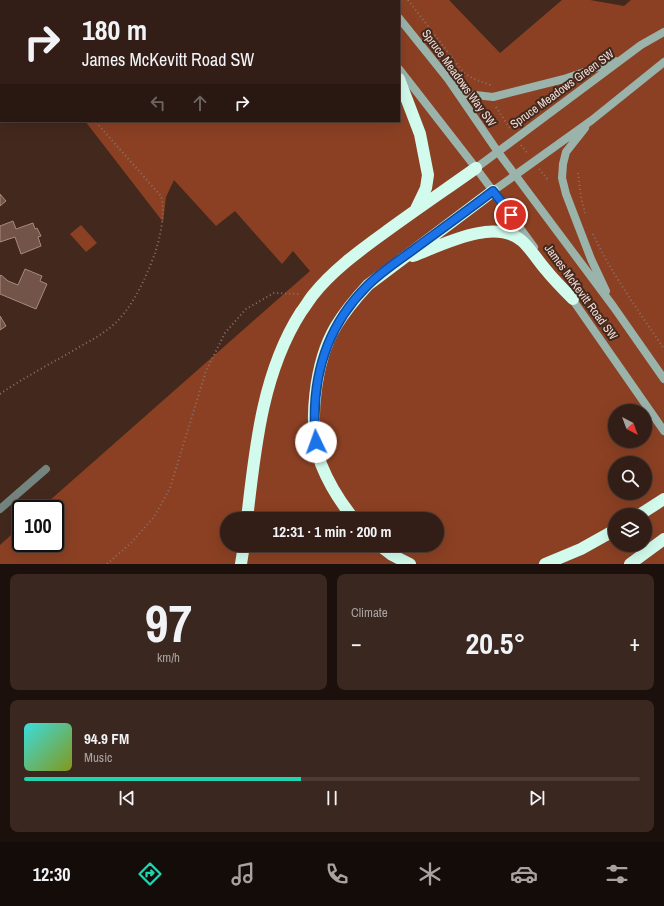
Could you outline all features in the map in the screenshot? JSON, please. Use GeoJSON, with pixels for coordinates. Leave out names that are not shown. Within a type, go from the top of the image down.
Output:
{"type":"FeatureCollection","features":[{"type":"Feature","properties":{"kind":"highway"},"geometry":{"type":"LineString","coordinates":[[400,82],[420,134],[428,175],[426,188],[415,210]]}},
{"type":"Feature","properties":{"kind":"highway"},"geometry":{"type":"LineString","coordinates":[[248,512],[257,442],[265,401],[276,362],[292,326],[313,295],[340,268],[415,210],[476,168]]}},
{"type":"Feature","properties":{"kind":"highway"},"geometry":{"type":"LineString","coordinates":[[349,512],[336,496],[317,451],[315,432],[315,402],[318,372],[326,349],[336,327],[351,304],[368,285],[493,191]]}},
{"type":"Feature","properties":{"kind":"highway"},"geometry":{"type":"LineString","coordinates":[[392,266],[458,239],[480,233],[496,231],[506,232],[523,242],[546,271],[573,299]]}},
{"type":"Feature","properties":{"kind":"highway"},"geometry":{"type":"LineString","coordinates":[[650,508],[664,499]]}},
{"type":"Feature","properties":{"kind":"highway"},"geometry":{"type":"LineString","coordinates":[[546,564],[581,549],[608,534]]}},
{"type":"Feature","properties":{"kind":"highway"},"geometry":{"type":"LineString","coordinates":[[630,564],[664,539]]}},
{"type":"Feature","properties":{"kind":"highway"},"geometry":{"type":"LineString","coordinates":[[241,564],[243,552]]}},
{"type":"Feature","properties":{"kind":"highway"},"geometry":{"type":"LineString","coordinates":[[388,552],[410,564]]}},
{"type":"Feature","properties":{"kind":"main road","name":"Spruce Meadows Way SW"},"geometry":{"type":"LineString","coordinates":[[400,19],[448,79],[498,152]]}},
{"type":"Feature","properties":{"kind":"main road","name":"Spruce Meadows Green SW"},"geometry":{"type":"LineString","coordinates":[[476,168],[641,45],[664,32]]}},
{"type":"Feature","properties":{"kind":"main road"},"geometry":{"type":"LineString","coordinates":[[448,79],[467,94],[493,97],[564,79],[624,59]]}},
{"type":"Feature","properties":{"kind":"main road"},"geometry":{"type":"LineString","coordinates":[[493,191],[592,120],[664,62]]}},
{"type":"Feature","properties":{"kind":"main road"},"geometry":{"type":"LineString","coordinates":[[400,70],[476,168]]}},
{"type":"Feature","properties":{"kind":"main road"},"geometry":{"type":"LineString","coordinates":[[592,120],[566,152],[562,178],[566,194],[591,259],[613,306]]}},
{"type":"Feature","properties":{"kind":"main road","name":"James McKevitt Road SW"},"geometry":{"type":"LineString","coordinates":[[498,152],[613,306],[664,379]]}},
{"type":"Feature","properties":{"kind":"main road","name":"James McKevitt Road SW"},"geometry":{"type":"LineString","coordinates":[[476,168],[573,299],[664,431]]}},
{"type":"Feature","properties":{"kind":"street"},"geometry":{"type":"LineString","coordinates":[[0,509],[46,469]]}},
{"type":"Feature","properties":{"kind":"path"},"geometry":{"type":"LineString","coordinates":[[0,394],[108,330],[123,314],[136,295],[149,269],[158,242],[163,203],[160,196],[96,122]]}},
{"type":"Feature","properties":{"kind":"path"},"geometry":{"type":"LineString","coordinates":[[578,173],[581,197],[586,215]]}},
{"type":"Feature","properties":{"kind":"path"},"geometry":{"type":"LineString","coordinates":[[593,233],[617,277],[664,349]]}},
{"type":"Feature","properties":{"kind":"path"},"geometry":{"type":"LineString","coordinates":[[107,564],[131,543],[154,517],[170,488],[206,371],[225,333],[246,309],[274,293],[313,295]]}},
{"type":"Feature","properties":{"kind":"shaded area"},"geometry":{"type":"Polygon","coordinates":[[[400,0],[449,0],[500,53],[562,0],[590,0],[624,6],[631,0],[664,0],[664,564],[0,564],[0,545],[12,534],[12,552],[64,552],[64,500],[50,500],[310,271],[293,251],[282,264],[235,211],[216,226],[174,180],[166,197],[163,222],[86,122],[400,122],[400,0]]]}},
{"type":"Feature","properties":{"kind":"shaded area"},"geometry":{"type":"Polygon","coordinates":[[[81,225],[97,243],[86,252],[70,234],[81,225]]]}},
{"type":"Feature","properties":{"kind":"building"},"geometry":{"type":"Polygon","coordinates":[[[0,194],[6,201],[0,206],[0,194]]]}},
{"type":"Feature","properties":{"kind":"building"},"geometry":{"type":"Polygon","coordinates":[[[13,221],[16,229],[33,223],[35,229],[37,228],[41,236],[38,237],[41,246],[21,254],[15,237],[0,242],[0,226],[13,221]]]}},
{"type":"Feature","properties":{"kind":"building"},"geometry":{"type":"Polygon","coordinates":[[[25,269],[42,276],[40,281],[47,284],[36,309],[0,294],[1,275],[8,281],[18,285],[25,269]]]}},
{"type":"Feature","properties":{"kind":"building"},"geometry":{"type":"Polygon","coordinates":[[[0,316],[6,326],[0,330],[0,316]]]}},
{"type":"Feature","properties":{"kind":"route"},"geometry":{"type":"LineString","coordinates":[[316,442],[315,402],[318,372],[336,327],[351,304],[368,285],[493,191],[511,215]]}}]}
